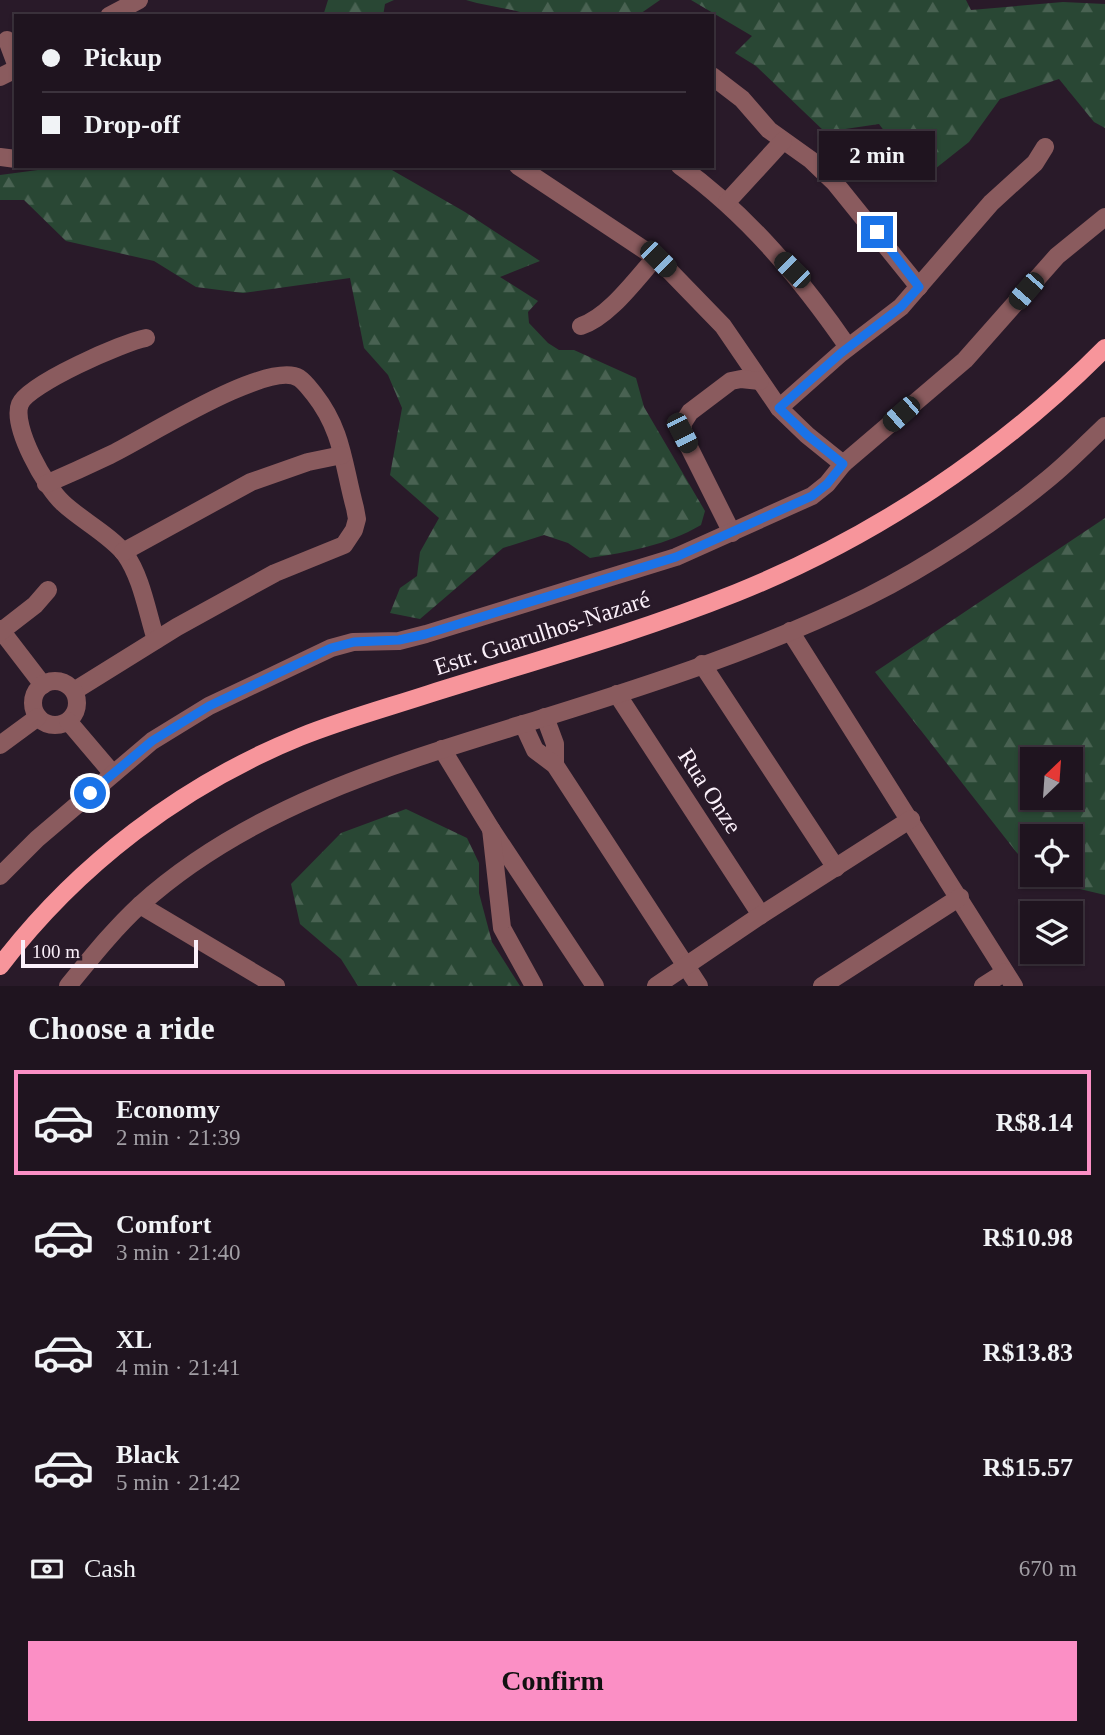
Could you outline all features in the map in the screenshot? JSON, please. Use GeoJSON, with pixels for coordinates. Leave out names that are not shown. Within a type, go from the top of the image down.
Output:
{"type":"FeatureCollection","features":[{"type":"Feature","properties":{"kind":"main road","name":"Estr. Guarulhos-Nazaré"},"geometry":{"type":"LineString","coordinates":[[0,966],[86,871],[126,838],[210,782],[300,737],[670,618],[737,593],[802,564],[857,535],[986,452],[1036,412],[1105,348]]}},
{"type":"Feature","properties":{"kind":"street"},"geometry":{"type":"LineString","coordinates":[[113,14],[139,0]]}},
{"type":"Feature","properties":{"kind":"street"},"geometry":{"type":"LineString","coordinates":[[8,40],[14,60]]}},
{"type":"Feature","properties":{"kind":"street"},"geometry":{"type":"LineString","coordinates":[[714,78],[742,99],[769,130],[811,160],[835,183],[919,287]]}},
{"type":"Feature","properties":{"kind":"street"},"geometry":{"type":"LineString","coordinates":[[726,202],[783,141]]}},
{"type":"Feature","properties":{"kind":"street"},"geometry":{"type":"LineString","coordinates":[[779,408],[848,347],[901,307],[991,204],[1035,163],[1045,147]]}},
{"type":"Feature","properties":{"kind":"street"},"geometry":{"type":"LineString","coordinates":[[521,168],[656,257],[723,326],[779,408],[843,464]]}},
{"type":"Feature","properties":{"kind":"street"},"geometry":{"type":"LineString","coordinates":[[683,168],[726,202],[792,270],[848,347]]}},
{"type":"Feature","properties":{"kind":"street"},"geometry":{"type":"LineString","coordinates":[[0,876],[37,839],[152,741],[209,706],[331,648],[354,642],[399,640],[426,634],[676,557],[812,496],[827,484],[843,464],[965,360],[1057,256],[1105,217]]}},
{"type":"Feature","properties":{"kind":"street"},"geometry":{"type":"LineString","coordinates":[[581,326],[603,314],[656,257]]}},
{"type":"Feature","properties":{"kind":"street"},"geometry":{"type":"LineString","coordinates":[[146,338],[124,344],[39,386],[23,398],[18,417],[46,484],[63,503],[123,552],[138,580],[156,639]]}},
{"type":"Feature","properties":{"kind":"street"},"geometry":{"type":"LineString","coordinates":[[46,484],[110,455],[234,389],[281,374],[289,374],[299,378],[328,412],[336,427],[357,519],[350,538],[344,545],[275,573],[156,639],[74,691]]}},
{"type":"Feature","properties":{"kind":"street"},"geometry":{"type":"LineString","coordinates":[[732,533],[682,433],[683,423],[690,412],[731,381],[760,381]]}},
{"type":"Feature","properties":{"kind":"street"},"geometry":{"type":"LineString","coordinates":[[68,986],[101,945],[140,905],[186,869],[237,836],[290,807],[442,749],[617,694],[702,664],[790,631],[866,598],[938,556],[997,517],[1048,479],[1105,426]]}},
{"type":"Feature","properties":{"kind":"street"},"geometry":{"type":"LineString","coordinates":[[123,552],[251,482],[308,462],[342,455]]}},
{"type":"Feature","properties":{"kind":"street"},"geometry":{"type":"LineString","coordinates":[[43,685],[0,631],[35,606],[48,590]]}},
{"type":"Feature","properties":{"kind":"street"},"geometry":{"type":"LineString","coordinates":[[790,631],[1010,979],[983,986]]}},
{"type":"Feature","properties":{"kind":"street"},"geometry":{"type":"LineString","coordinates":[[702,664],[836,868]]}},
{"type":"Feature","properties":{"kind":"street"},"geometry":{"type":"LineString","coordinates":[[63,682],[74,691],[77,697],[76,710],[68,721],[56,725],[38,718],[33,700],[43,685],[63,682]]}},
{"type":"Feature","properties":{"kind":"street","name":"Rua Onze"},"geometry":{"type":"LineString","coordinates":[[617,694],[761,915]]}},
{"type":"Feature","properties":{"kind":"street"},"geometry":{"type":"LineString","coordinates":[[545,717],[555,744],[555,765]]}},
{"type":"Feature","properties":{"kind":"street"},"geometry":{"type":"LineString","coordinates":[[0,745],[38,718]]}},
{"type":"Feature","properties":{"kind":"street"},"geometry":{"type":"LineString","coordinates":[[68,721],[113,774]]}},
{"type":"Feature","properties":{"kind":"street"},"geometry":{"type":"LineString","coordinates":[[523,724],[535,750],[555,765],[699,986]]}},
{"type":"Feature","properties":{"kind":"street"},"geometry":{"type":"LineString","coordinates":[[442,749],[491,829],[595,986]]}},
{"type":"Feature","properties":{"kind":"street"},"geometry":{"type":"LineString","coordinates":[[656,986],[911,819]]}},
{"type":"Feature","properties":{"kind":"street"},"geometry":{"type":"LineString","coordinates":[[491,829],[502,928],[534,986]]}},
{"type":"Feature","properties":{"kind":"street"},"geometry":{"type":"LineString","coordinates":[[822,986],[960,897]]}},
{"type":"Feature","properties":{"kind":"street"},"geometry":{"type":"LineString","coordinates":[[140,905],[276,986]]}},
{"type":"Feature","properties":{"kind":"green space"},"geometry":{"type":"Polygon","coordinates":[[[328,0],[394,0],[385,4],[383,14],[324,14],[328,0]]]}},
{"type":"Feature","properties":{"kind":"green space"},"geometry":{"type":"Polygon","coordinates":[[[466,0],[660,0],[640,14],[527,14],[466,0]]]}},
{"type":"Feature","properties":{"kind":"green space"},"geometry":{"type":"Polygon","coordinates":[[[691,0],[966,0],[971,10],[1063,2],[1105,4],[1105,128],[1094,122],[1059,79],[1000,99],[969,142],[921,180],[879,124],[825,132],[756,66],[735,53],[752,36],[691,0]]]}},
{"type":"Feature","properties":{"kind":"green space"},"geometry":{"type":"Polygon","coordinates":[[[53,168],[388,168],[465,212],[540,261],[500,277],[538,301],[528,312],[529,323],[548,343],[559,350],[574,350],[636,378],[644,407],[705,511],[701,525],[661,543],[590,558],[568,543],[544,535],[503,548],[420,619],[390,613],[400,588],[417,576],[420,552],[439,518],[390,475],[402,408],[388,375],[364,348],[350,278],[243,293],[196,287],[154,261],[66,241],[24,200],[0,200],[0,175],[53,168]]]}},
{"type":"Feature","properties":{"kind":"green space"},"geometry":{"type":"Polygon","coordinates":[[[1105,518],[1105,895],[1072,887],[1083,887],[1083,824],[1020,824],[1020,857],[875,672],[1105,518]]]}},
{"type":"Feature","properties":{"kind":"green space"},"geometry":{"type":"Polygon","coordinates":[[[406,809],[467,838],[479,863],[479,893],[492,942],[520,986],[358,986],[341,959],[300,924],[291,884],[341,833],[406,809]]]}},
{"type":"Feature","properties":{"kind":"route"},"geometry":{"type":"LineString","coordinates":[[90,793],[152,741],[209,706],[331,648],[354,642],[399,640],[426,634],[676,557],[812,496],[827,484],[843,464],[779,408],[841,353],[901,307],[919,287],[877,232]]}}]}
